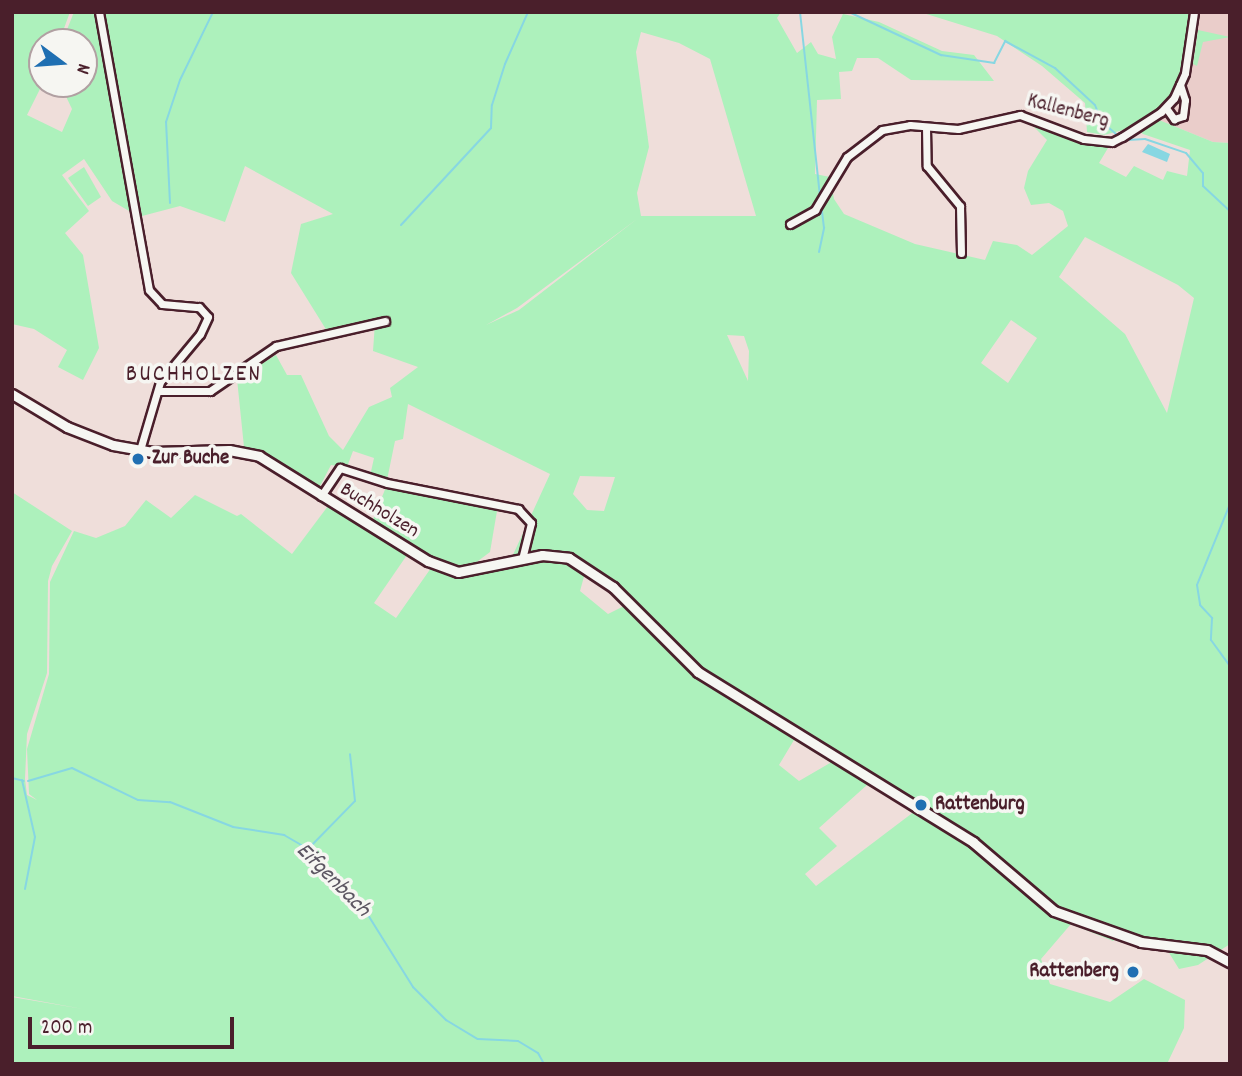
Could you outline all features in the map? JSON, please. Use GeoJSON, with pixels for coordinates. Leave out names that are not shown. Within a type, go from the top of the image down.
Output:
{"type":"FeatureCollection","features":[{"type":"Feature","properties":{"kind":"street"},"geometry":{"type":"LineString","coordinates":[[99,12],[150,293],[162,304],[200,307],[208,314],[205,327],[165,375],[140,450]]}},
{"type":"Feature","properties":{"kind":"street"},"geometry":{"type":"LineString","coordinates":[[1180,85],[1185,95],[1184,116],[1174,119],[1166,108],[1180,85],[1194,12]]}},
{"type":"Feature","properties":{"kind":"street","name":"Kallenberg"},"geometry":{"type":"LineString","coordinates":[[790,224],[815,210],[847,157],[874,133],[910,125],[958,129],[1020,115],[1084,139],[1112,142],[1166,108]]}},
{"type":"Feature","properties":{"kind":"street"},"geometry":{"type":"LineString","coordinates":[[926,127],[928,166],[960,206],[961,253]]}},
{"type":"Feature","properties":{"kind":"street"},"geometry":{"type":"LineString","coordinates":[[158,391],[210,391],[276,346],[385,321]]}},
{"type":"Feature","properties":{"kind":"street","name":"Buchholzen"},"geometry":{"type":"LineString","coordinates":[[12,394],[88,437],[140,450],[244,452],[276,464],[321,496],[438,566],[458,572],[557,555],[600,577],[698,672],[973,842],[1054,911],[1141,942],[1207,950],[1230,961]]}},
{"type":"Feature","properties":{"kind":"street"},"geometry":{"type":"LineString","coordinates":[[321,496],[340,468],[387,483],[519,509],[531,523],[522,560]]}},
{"type":"Feature","properties":{"kind":"shaded area"},"geometry":{"type":"Polygon","coordinates":[[[1190,12],[1230,12],[1230,143],[1213,142],[1159,120],[1181,71],[1190,12]]]}},
{"type":"Feature","properties":{"kind":"green space"},"geometry":{"type":"Polygon","coordinates":[[[12,12],[70,12],[64,28],[28,28],[28,98],[36,98],[27,115],[62,132],[72,109],[67,98],[98,98],[98,28],[68,28],[74,12],[97,12],[136,215],[112,201],[84,159],[62,175],[89,211],[65,233],[83,255],[99,348],[83,380],[58,367],[67,350],[34,329],[12,324],[12,12]]]}},
{"type":"Feature","properties":{"kind":"green space"},"geometry":{"type":"Polygon","coordinates":[[[102,12],[781,12],[777,18],[797,53],[811,42],[818,54],[836,59],[832,37],[843,14],[879,22],[942,51],[974,55],[994,81],[911,80],[878,58],[857,58],[852,71],[839,72],[841,99],[817,100],[815,174],[830,177],[834,199],[844,214],[915,244],[985,260],[993,241],[1017,245],[1032,255],[1068,226],[1063,211],[1049,203],[1031,205],[1024,188],[1028,171],[1047,140],[1027,120],[1108,148],[1099,163],[1126,177],[1134,166],[1163,180],[1167,171],[1187,176],[1190,150],[1143,134],[1135,127],[1104,135],[1087,132],[1085,103],[1042,66],[997,36],[920,12],[1190,12],[1181,71],[1159,120],[1213,142],[1230,143],[1230,944],[1198,965],[1179,969],[1163,943],[1122,933],[1113,941],[1071,924],[1041,959],[1050,984],[1110,1002],[1144,979],[1185,1000],[1184,1028],[1167,1064],[12,1064],[12,997],[83,1009],[12,996],[12,492],[72,531],[52,566],[48,581],[47,673],[27,734],[25,779],[27,795],[37,800],[29,794],[27,749],[49,674],[50,582],[74,531],[96,538],[125,526],[146,500],[171,518],[195,495],[237,516],[241,514],[292,554],[328,506],[407,555],[374,603],[396,618],[431,568],[457,574],[507,568],[550,474],[408,404],[403,439],[395,441],[387,480],[370,476],[374,458],[353,451],[347,467],[331,465],[318,490],[274,458],[244,447],[237,379],[276,355],[287,375],[301,375],[329,436],[343,450],[369,407],[392,397],[390,388],[418,367],[373,351],[375,323],[327,331],[291,273],[301,224],[333,214],[245,166],[225,222],[180,206],[142,216],[102,12]],[[641,32],[636,52],[649,147],[637,193],[641,216],[756,216],[710,59],[679,43],[641,32]],[[637,219],[517,308],[486,325],[519,310],[637,219]],[[1085,237],[1059,277],[1125,334],[1167,413],[1194,298],[1178,285],[1085,237]],[[1011,320],[981,363],[1008,383],[1037,338],[1011,320]],[[727,335],[748,381],[749,351],[744,336],[727,335]],[[580,476],[573,494],[587,510],[604,511],[615,477],[580,476]],[[585,573],[580,591],[608,614],[626,605],[606,584],[585,573]],[[794,740],[779,765],[799,781],[830,763],[794,740]],[[867,785],[819,828],[837,846],[805,874],[816,886],[915,811],[867,785]]]}},
{"type":"Feature","properties":{"kind":"green space"},"geometry":{"type":"Polygon","coordinates":[[[1198,30],[1230,37],[1203,42],[1197,66],[1193,64],[1198,30]]]}},
{"type":"Feature","properties":{"kind":"green space"},"geometry":{"type":"Polygon","coordinates":[[[84,167],[101,197],[88,206],[68,178],[84,167]]]}},
{"type":"Feature","properties":{"kind":"green space"},"geometry":{"type":"Polygon","coordinates":[[[386,487],[497,511],[490,552],[470,567],[434,561],[372,522],[386,487]]]}},
{"type":"Feature","properties":{"kind":"water"},"geometry":{"type":"Polygon","coordinates":[[[1148,144],[1170,154],[1167,162],[1142,152],[1148,144]]]}},
{"type":"Feature","properties":{"kind":"waterway"},"geometry":{"type":"LineString","coordinates":[[170,203],[166,122],[180,80],[213,12]]}},
{"type":"Feature","properties":{"kind":"waterway"},"geometry":{"type":"LineString","coordinates":[[401,225],[491,128],[492,105],[505,64],[528,12]]}},
{"type":"Feature","properties":{"kind":"waterway"},"geometry":{"type":"LineString","coordinates":[[800,12],[820,196]]}},
{"type":"Feature","properties":{"kind":"waterway"},"geometry":{"type":"LineString","coordinates":[[849,12],[941,55],[994,63],[1005,41],[1055,68],[1095,105],[1101,121],[1117,135]]}},
{"type":"Feature","properties":{"kind":"waterway"},"geometry":{"type":"LineString","coordinates":[[1128,140],[1145,139],[1186,153],[1203,173],[1203,186],[1230,211]]}},
{"type":"Feature","properties":{"kind":"waterway"},"geometry":{"type":"LineString","coordinates":[[819,252],[824,228],[821,205]]}},
{"type":"Feature","properties":{"kind":"waterway"},"geometry":{"type":"LineString","coordinates":[[1230,504],[1197,585],[1200,605],[1212,618],[1211,640],[1230,666]]}},
{"type":"Feature","properties":{"kind":"waterway"},"geometry":{"type":"LineString","coordinates":[[308,849],[355,801],[350,754]]}},
{"type":"Feature","properties":{"kind":"waterway","name":"Eifgenbach"},"geometry":{"type":"LineString","coordinates":[[28,781],[72,768],[138,800],[170,802],[233,827],[284,835],[303,846],[368,915],[413,987],[446,1020],[478,1039],[518,1041],[538,1053],[544,1064]]}},
{"type":"Feature","properties":{"kind":"waterway","name":"Eifgenbach"},"geometry":{"type":"LineString","coordinates":[[12,778],[24,781]]}},
{"type":"Feature","properties":{"kind":"waterway"},"geometry":{"type":"LineString","coordinates":[[22,780],[35,837],[25,889]]}},
{"type":"Feature","properties":{"kind":"place","name":"Zur Buche"},"geometry":{"type":"Point","coordinates":[138,459]}},
{"type":"Feature","properties":{"kind":"place","name":"Rattenburg"},"geometry":{"type":"Point","coordinates":[921,805]}},
{"type":"Feature","properties":{"kind":"place","name":"Rattenberg"},"geometry":{"type":"Point","coordinates":[1133,972]}},
{"type":"Feature","properties":{"kind":"district","name":"BUCHHOLZEN"},"geometry":{"type":"Point","coordinates":[194,376]}}]}
